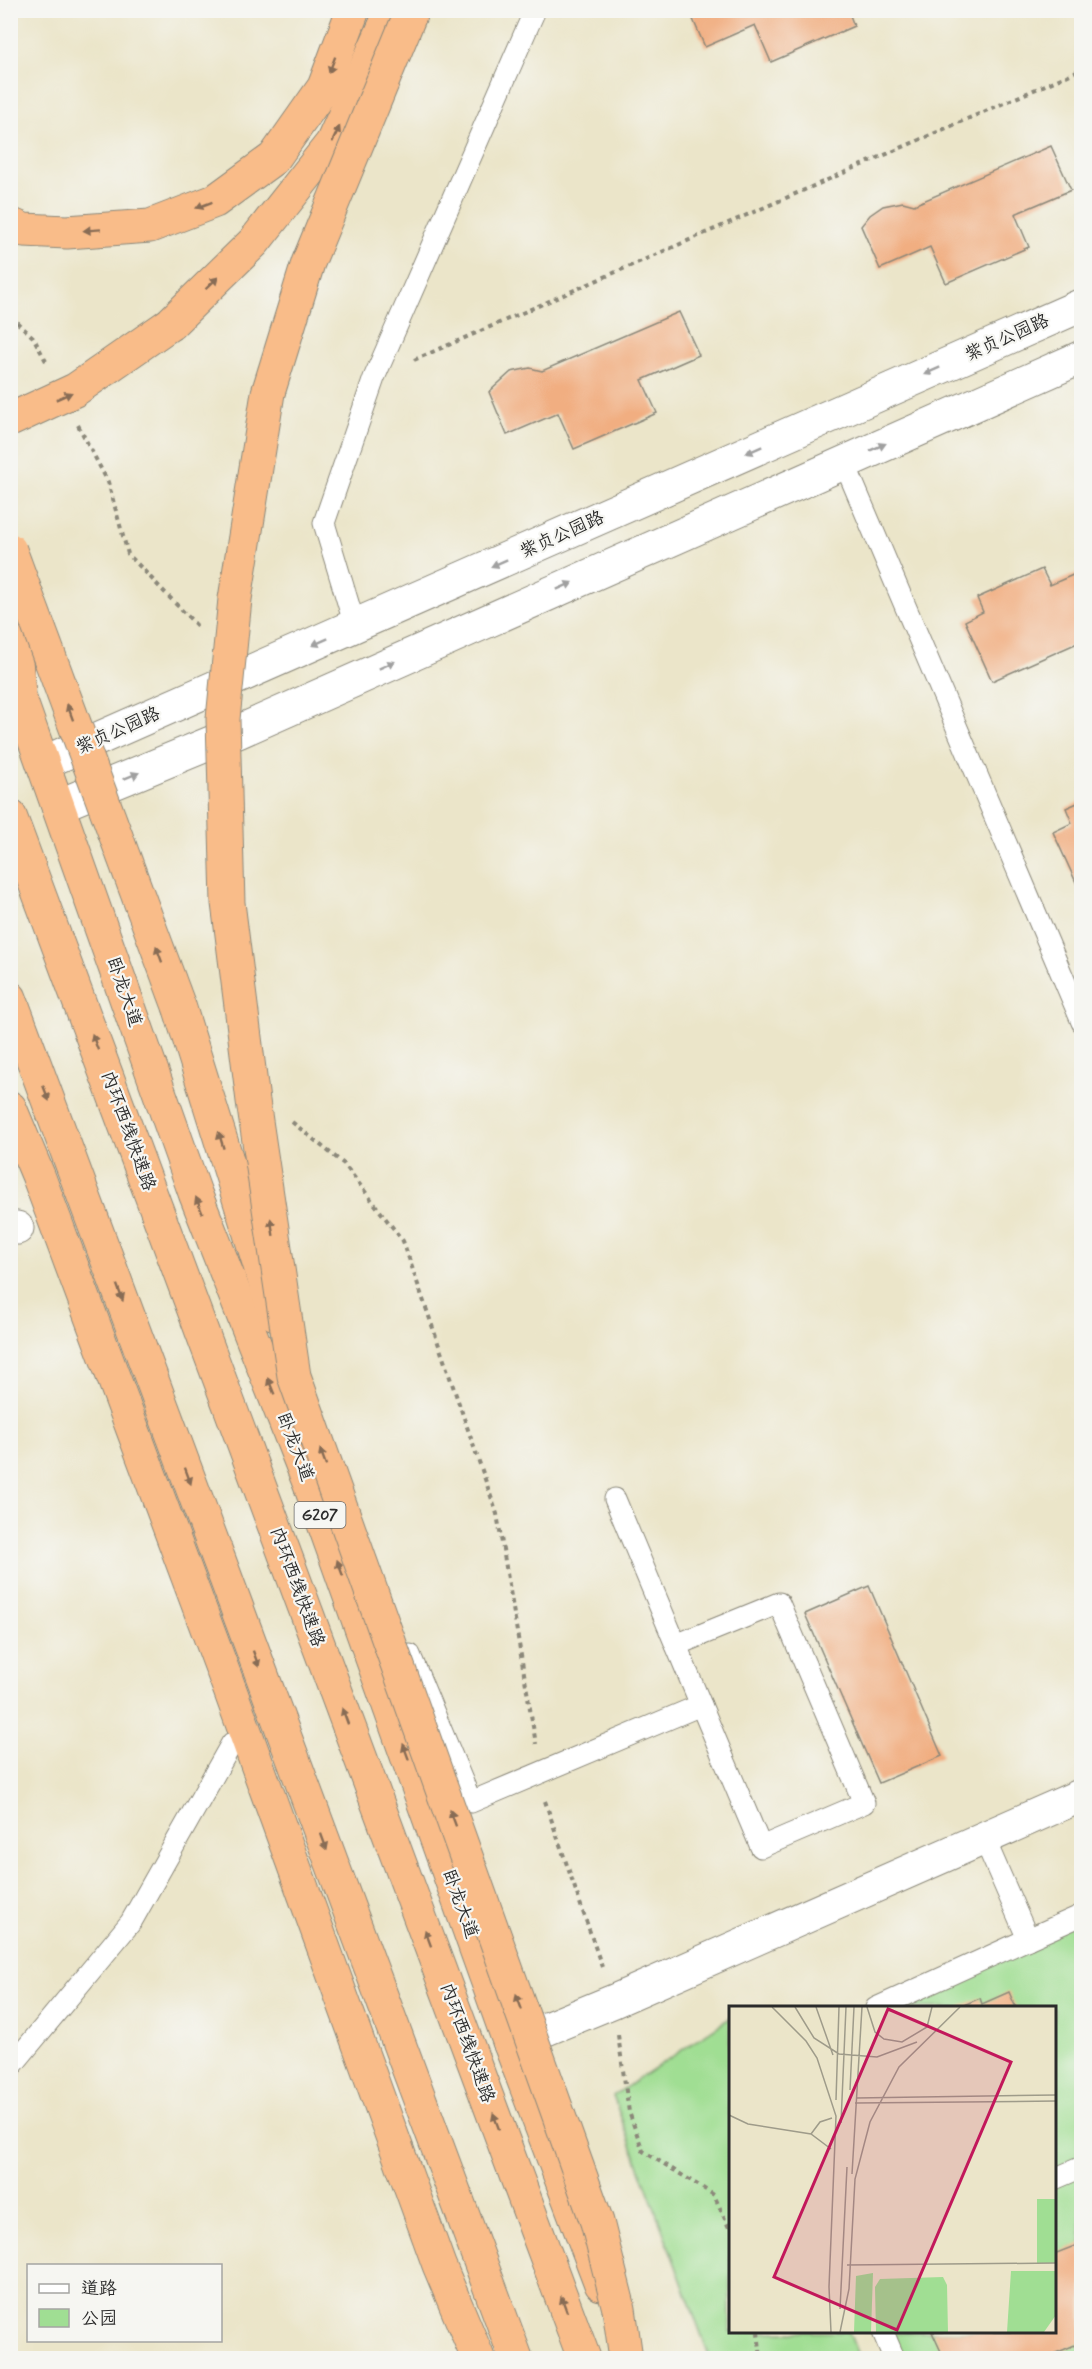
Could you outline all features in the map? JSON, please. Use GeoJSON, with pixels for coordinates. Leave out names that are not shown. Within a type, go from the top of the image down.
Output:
{"type":"FeatureCollection","features":[{"type":"Feature","properties":{"kind":"highway"},"geometry":{"type":"LineString","coordinates":[[10,224],[24,230],[67,232],[150,226],[215,201],[274,158],[324,87],[353,10]]}},
{"type":"Feature","properties":{"kind":"highway"},"geometry":{"type":"LineString","coordinates":[[10,420],[75,390],[170,324],[254,242],[332,143],[392,10]]}},
{"type":"Feature","properties":{"kind":"highway"},"geometry":{"type":"LineString","coordinates":[[294,1376],[253,1101],[228,903],[223,719],[235,599],[268,393],[308,263],[412,10]]}},
{"type":"Feature","properties":{"kind":"highway"},"geometry":{"type":"LineString","coordinates":[[10,550],[180,1009],[294,1376],[597,2222],[619,2309],[627,2358]]}},
{"type":"Feature","properties":{"kind":"highway","name":"卧龙大道"},"geometry":{"type":"LineString","coordinates":[[10,593],[15,684],[195,1193],[310,1485],[510,2044],[627,2358]]}},
{"type":"Feature","properties":{"kind":"highway","name":"内环西线快速路"},"geometry":{"type":"LineString","coordinates":[[10,816],[584,2358]]}},
{"type":"Feature","properties":{"kind":"highway"},"geometry":{"type":"LineString","coordinates":[[10,998],[516,2358]]}},
{"type":"Feature","properties":{"kind":"highway"},"geometry":{"type":"LineString","coordinates":[[10,1108],[38,1175],[226,1679],[439,2265],[478,2358]]}},
{"type":"Feature","properties":{"kind":"highway"},"geometry":{"type":"LineString","coordinates":[[10,1143],[459,2358]]}},
{"type":"Feature","properties":{"kind":"street","name":"紫贞公园路"},"geometry":{"type":"LineString","coordinates":[[43,763],[1082,305]]}},
{"type":"Feature","properties":{"kind":"street"},"geometry":{"type":"LineString","coordinates":[[58,806],[240,731],[1082,357]]}},
{"type":"Feature","properties":{"kind":"street"},"geometry":{"type":"LineString","coordinates":[[510,2044],[614,2001],[1082,1795]]}},
{"type":"Feature","properties":{"kind":"lane"},"geometry":{"type":"LineString","coordinates":[[355,626],[324,523],[374,378],[535,10]]}},
{"type":"Feature","properties":{"kind":"lane"},"geometry":{"type":"LineString","coordinates":[[844,462],[1082,1022]]}},
{"type":"Feature","properties":{"kind":"lane"},"geometry":{"type":"LineString","coordinates":[[310,1485],[380,1582],[471,1802],[701,1705]]}},
{"type":"Feature","properties":{"kind":"lane"},"geometry":{"type":"LineString","coordinates":[[615,1498],[676,1645],[701,1705],[761,1847],[864,1803],[779,1603],[676,1645]]}},
{"type":"Feature","properties":{"kind":"lane"},"geometry":{"type":"LineString","coordinates":[[10,2068],[131,1922],[232,1743]]}},
{"type":"Feature","properties":{"kind":"lane"},"geometry":{"type":"LineString","coordinates":[[984,1838],[1028,1939]]}},
{"type":"Feature","properties":{"kind":"lane"},"geometry":{"type":"LineString","coordinates":[[878,2006],[1082,1915]]}},
{"type":"Feature","properties":{"kind":"lane"},"geometry":{"type":"LineString","coordinates":[[1056,2178],[1082,2167]]}},
{"type":"Feature","properties":{"kind":"lane"},"geometry":{"type":"LineString","coordinates":[[884,2333],[894,2358]]}},
{"type":"Feature","properties":{"kind":"path"},"geometry":{"type":"LineString","coordinates":[[374,378],[1082,69]]}},
{"type":"Feature","properties":{"kind":"path"},"geometry":{"type":"LineString","coordinates":[[10,316],[33,337],[49,368]]}},
{"type":"Feature","properties":{"kind":"path"},"geometry":{"type":"LineString","coordinates":[[76,420],[108,482],[128,554],[199,628]]}},
{"type":"Feature","properties":{"kind":"path"},"geometry":{"type":"LineString","coordinates":[[283,1115],[344,1164],[403,1241],[497,1515],[546,1807],[614,2001],[629,2112],[643,2151],[714,2195],[729,2228]]}},
{"type":"Feature","properties":{"kind":"path"},"geometry":{"type":"LineString","coordinates":[[758,2333],[761,2358]]}},
{"type":"Feature","properties":{"kind":"green space"},"geometry":{"type":"Polygon","coordinates":[[[1081,1915],[1081,2358],[894,2358],[883,2333],[1056,2333],[1056,2006],[880,2006],[1081,1915]]]}},
{"type":"Feature","properties":{"kind":"green space"},"geometry":{"type":"Polygon","coordinates":[[[729,2019],[729,2333],[849,2333],[859,2358],[710,2358],[613,2096],[729,2019]]]}},
{"type":"Feature","properties":{"kind":"building"},"geometry":{"type":"Polygon","coordinates":[[[689,10],[848,10],[854,26],[771,62],[755,25],[705,47],[689,10]]]}},
{"type":"Feature","properties":{"kind":"building"},"geometry":{"type":"Polygon","coordinates":[[[1051,146],[1071,190],[1015,214],[1029,247],[946,283],[930,247],[880,269],[861,226],[870,215],[883,206],[903,202],[914,205],[1051,146]]]}},
{"type":"Feature","properties":{"kind":"building"},"geometry":{"type":"Polygon","coordinates":[[[679,312],[699,355],[642,380],[657,413],[574,449],[558,413],[507,435],[489,392],[511,372],[530,368],[542,371],[679,312]]]}},
{"type":"Feature","properties":{"kind":"building"},"geometry":{"type":"Polygon","coordinates":[[[1042,569],[1050,585],[1082,571],[1082,641],[992,681],[965,621],[983,612],[977,598],[1042,569]]]}},
{"type":"Feature","properties":{"kind":"building"},"geometry":{"type":"Polygon","coordinates":[[[1082,801],[1082,891],[1080,891],[1053,832],[1072,823],[1066,808],[1082,801]]]}},
{"type":"Feature","properties":{"kind":"building"},"geometry":{"type":"Polygon","coordinates":[[[869,1586],[942,1756],[879,1783],[805,1614],[869,1586]]]}},
{"type":"Feature","properties":{"kind":"building"},"geometry":{"type":"Polygon","coordinates":[[[1009,1992],[1015,2006],[962,2006],[980,1998],[982,2004],[1009,1992]]]}},
{"type":"Feature","properties":{"kind":"building"},"geometry":{"type":"Polygon","coordinates":[[[1082,2243],[1082,2342],[1044,2358],[944,2358],[932,2333],[1056,2333],[1056,2253],[1082,2243]]]}}]}
